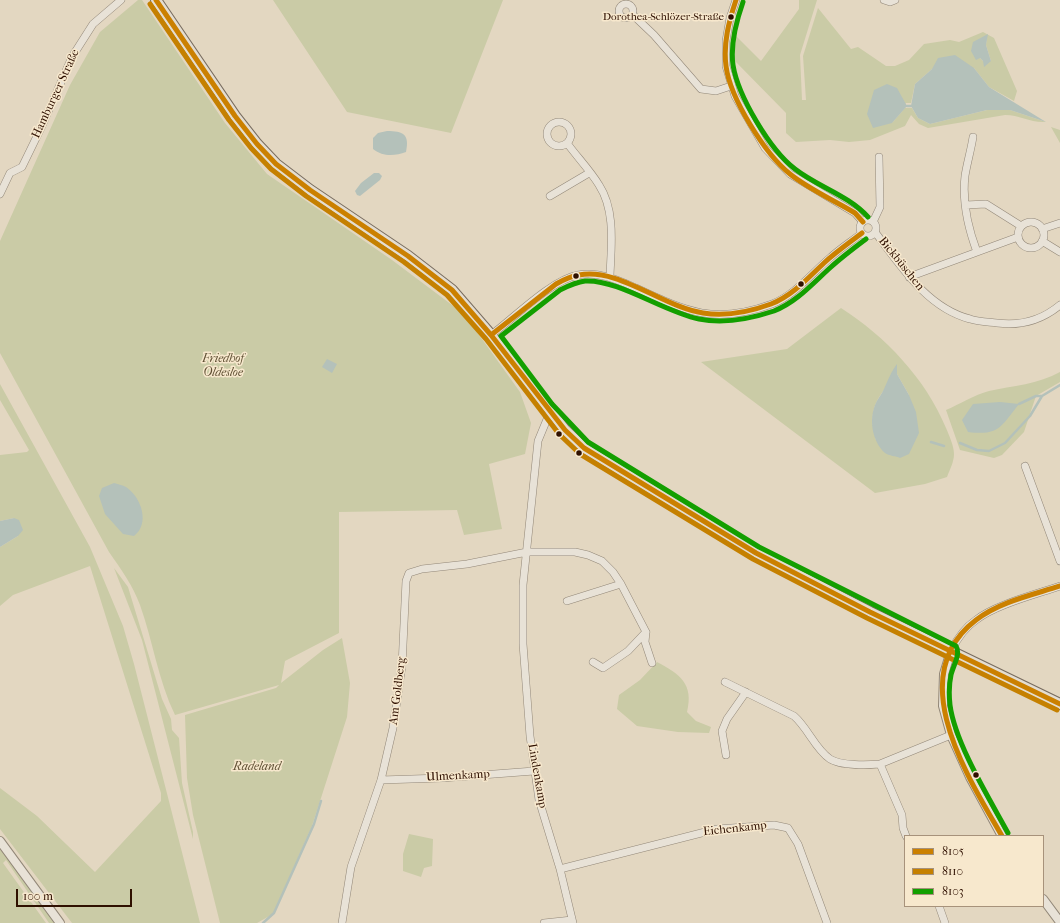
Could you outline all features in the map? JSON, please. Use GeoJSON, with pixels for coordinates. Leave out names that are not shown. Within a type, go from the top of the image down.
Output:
{"type":"FeatureCollection","features":[{"type":"Feature","properties":{"kind":"main road"},"geometry":{"type":"LineString","coordinates":[[156,0],[235,116],[257,144],[276,164],[310,190],[432,274],[452,290],[491,335],[565,430],[584,448],[756,552],[870,612],[1060,704]]}},
{"type":"Feature","properties":{"kind":"street","name":"Hamburger Straße"},"geometry":{"type":"LineString","coordinates":[[0,194],[10,172],[22,168],[72,57],[93,24],[121,0]]}},
{"type":"Feature","properties":{"kind":"street"},"geometry":{"type":"LineString","coordinates":[[736,0],[730,18],[726,40],[726,66],[735,96],[765,148],[790,174],[855,213],[863,222]]}},
{"type":"Feature","properties":{"kind":"street"},"geometry":{"type":"LineString","coordinates":[[884,0],[890,2],[895,0]]}},
{"type":"Feature","properties":{"kind":"street"},"geometry":{"type":"LineString","coordinates":[[633,15],[654,35],[701,89],[716,91],[731,86]]}},
{"type":"Feature","properties":{"kind":"street"},"geometry":{"type":"LineString","coordinates":[[973,137],[965,176],[966,205],[969,231],[977,252]]}},
{"type":"Feature","properties":{"kind":"street"},"geometry":{"type":"LineString","coordinates":[[567,143],[600,185],[608,207],[611,232],[610,276]]}},
{"type":"Feature","properties":{"kind":"street","name":"Bickbüschen"},"geometry":{"type":"LineString","coordinates":[[873,222],[880,207],[879,157]]}},
{"type":"Feature","properties":{"kind":"street"},"geometry":{"type":"LineString","coordinates":[[550,196],[589,172]]}},
{"type":"Feature","properties":{"kind":"street"},"geometry":{"type":"LineString","coordinates":[[966,205],[986,204],[1021,226]]}},
{"type":"Feature","properties":{"kind":"street","name":"Bickbüschen"},"geometry":{"type":"LineString","coordinates":[[862,233],[861,226],[863,222],[868,220],[873,222],[876,226],[875,232],[909,277],[928,295],[948,309],[971,320],[1017,324],[1050,314],[1060,305]]}},
{"type":"Feature","properties":{"kind":"street"},"geometry":{"type":"LineString","coordinates":[[1032,222],[1042,229],[1044,237],[1042,241],[1037,246],[1030,248],[1021,243],[1018,237],[1021,226],[1032,222]]}},
{"type":"Feature","properties":{"kind":"street"},"geometry":{"type":"LineString","coordinates":[[1042,229],[1060,223]]}},
{"type":"Feature","properties":{"kind":"street","name":"Bickbüschen"},"geometry":{"type":"LineString","coordinates":[[862,233],[869,236],[875,232]]}},
{"type":"Feature","properties":{"kind":"street","name":"Bickbüschen"},"geometry":{"type":"LineString","coordinates":[[491,335],[557,283],[578,275],[610,276],[678,308],[705,315],[731,315],[774,303],[789,293],[831,256],[862,233]]}},
{"type":"Feature","properties":{"kind":"street"},"geometry":{"type":"LineString","coordinates":[[909,277],[1018,237]]}},
{"type":"Feature","properties":{"kind":"street"},"geometry":{"type":"LineString","coordinates":[[1042,241],[1060,252]]}},
{"type":"Feature","properties":{"kind":"street","name":"Lindenkamp"},"geometry":{"type":"LineString","coordinates":[[550,412],[538,442],[524,585],[523,644],[534,771],[540,800],[573,921]]}},
{"type":"Feature","properties":{"kind":"street"},"geometry":{"type":"LineString","coordinates":[[1025,466],[1060,561]]}},
{"type":"Feature","properties":{"kind":"street"},"geometry":{"type":"LineString","coordinates":[[527,552],[575,552],[588,555],[602,561],[613,572],[621,584],[646,632],[645,642],[652,663]]}},
{"type":"Feature","properties":{"kind":"street","name":"Am Goldberg"},"geometry":{"type":"LineString","coordinates":[[342,923],[351,867],[381,780],[393,728],[398,694],[406,581],[409,573],[422,569],[467,564],[527,552]]}},
{"type":"Feature","properties":{"kind":"street"},"geometry":{"type":"LineString","coordinates":[[567,601],[621,584]]}},
{"type":"Feature","properties":{"kind":"street"},"geometry":{"type":"LineString","coordinates":[[1001,835],[970,777],[951,735],[943,706],[944,674],[951,651],[959,636],[976,619],[1021,599],[1060,586]]}},
{"type":"Feature","properties":{"kind":"street"},"geometry":{"type":"LineString","coordinates":[[593,662],[603,668],[628,651],[646,632]]}},
{"type":"Feature","properties":{"kind":"street"},"geometry":{"type":"LineString","coordinates":[[725,682],[794,716],[803,724],[822,751],[831,759],[840,762],[869,765],[880,764],[951,735]]}},
{"type":"Feature","properties":{"kind":"street"},"geometry":{"type":"LineString","coordinates":[[726,755],[722,731],[727,719],[746,692]]}},
{"type":"Feature","properties":{"kind":"street"},"geometry":{"type":"LineString","coordinates":[[880,764],[902,815],[903,828],[906,835]]}},
{"type":"Feature","properties":{"kind":"street","name":"Ulmenkamp"},"geometry":{"type":"LineString","coordinates":[[381,780],[442,778],[534,771]]}},
{"type":"Feature","properties":{"kind":"street","name":"Eichenkamp"},"geometry":{"type":"LineString","coordinates":[[560,869],[717,829],[774,825],[788,828],[798,844],[827,923]]}},
{"type":"Feature","properties":{"kind":"street"},"geometry":{"type":"LineString","coordinates":[[0,841],[60,923]]}},
{"type":"Feature","properties":{"kind":"street"},"geometry":{"type":"LineString","coordinates":[[1044,899],[1057,912],[1060,922]]}},
{"type":"Feature","properties":{"kind":"street"},"geometry":{"type":"LineString","coordinates":[[939,907],[945,923]]}},
{"type":"Feature","properties":{"kind":"street"},"geometry":{"type":"LineString","coordinates":[[544,923],[573,921]]}},
{"type":"Feature","properties":{"kind":"green space","name":"Friedhof Oldesloe"},"geometry":{"type":"Polygon","coordinates":[[[138,0],[142,0],[225,123],[267,174],[392,260],[464,314],[520,392],[531,423],[525,454],[489,464],[502,529],[464,535],[457,510],[339,512],[339,633],[285,661],[281,683],[323,650],[342,638],[350,683],[347,717],[312,826],[273,914],[257,923],[220,923],[193,815],[187,778],[185,715],[276,688],[279,685],[175,715],[164,688],[145,619],[134,591],[109,552],[0,353],[0,241],[70,85],[100,32],[138,0]]]}},
{"type":"Feature","properties":{"kind":"green space"},"geometry":{"type":"Polygon","coordinates":[[[273,0],[503,0],[451,133],[347,112],[273,0]]]}},
{"type":"Feature","properties":{"kind":"green space"},"geometry":{"type":"Polygon","coordinates":[[[799,0],[817,0],[800,55],[802,100],[806,100],[803,56],[818,8],[851,49],[858,47],[886,66],[895,66],[909,60],[924,44],[950,40],[959,42],[983,32],[994,38],[1017,91],[1014,101],[989,87],[974,68],[932,69],[915,84],[911,103],[906,103],[892,123],[905,108],[912,108],[918,118],[930,124],[987,110],[1010,110],[1046,122],[1005,115],[928,128],[919,124],[911,115],[905,126],[870,140],[849,142],[830,140],[796,142],[786,133],[786,113],[733,59],[732,32],[761,61],[799,9],[799,0]],[[987,35],[980,58],[983,61],[991,61],[986,45],[987,35]]]}},
{"type":"Feature","properties":{"kind":"green space"},"geometry":{"type":"Polygon","coordinates":[[[1051,127],[1060,130],[1060,143],[1051,127]]]}},
{"type":"Feature","properties":{"kind":"green space"},"geometry":{"type":"Polygon","coordinates":[[[841,308],[857,319],[888,345],[902,360],[916,376],[938,410],[950,437],[954,451],[952,466],[947,477],[925,484],[875,493],[701,362],[787,349],[841,308]],[[897,374],[879,397],[873,411],[873,429],[876,440],[909,395],[897,374]]]}},
{"type":"Feature","properties":{"kind":"green space"},"geometry":{"type":"Polygon","coordinates":[[[1060,372],[1060,382],[1036,396],[1024,432],[1002,455],[994,458],[960,450],[946,410],[972,397],[989,391],[1034,382],[1060,372]]]}},
{"type":"Feature","properties":{"kind":"green space"},"geometry":{"type":"Polygon","coordinates":[[[0,384],[90,547],[123,626],[200,923],[72,923],[0,829],[0,788],[37,816],[95,872],[161,801],[161,793],[90,566],[13,595],[0,606],[0,547],[18,536],[14,518],[0,521],[0,455],[27,452],[29,450],[0,400],[0,384]]]}},
{"type":"Feature","properties":{"kind":"green space"},"geometry":{"type":"Polygon","coordinates":[[[114,568],[128,587],[162,699],[171,719],[172,730],[179,738],[182,783],[193,832],[193,839],[142,640],[114,568]]]}},
{"type":"Feature","properties":{"kind":"green space"},"geometry":{"type":"Polygon","coordinates":[[[657,662],[672,671],[683,681],[687,687],[688,694],[689,702],[687,712],[696,721],[711,727],[709,733],[678,732],[637,726],[617,709],[619,695],[640,680],[657,662]]]}},
{"type":"Feature","properties":{"kind":"green space"},"geometry":{"type":"Polygon","coordinates":[[[409,834],[433,839],[432,866],[424,868],[421,877],[403,871],[403,854],[409,834]]]}},
{"type":"Feature","properties":{"kind":"green space"},"geometry":{"type":"Polygon","coordinates":[[[0,849],[56,923],[49,923],[6,860],[3,863],[46,923],[0,923],[0,849]]]}},
{"type":"Feature","properties":{"kind":"shaded area"},"geometry":{"type":"Polygon","coordinates":[[[988,34],[986,45],[991,61],[984,67],[983,61],[980,58],[976,60],[971,51],[973,42],[988,34]]]}},
{"type":"Feature","properties":{"kind":"shaded area"},"geometry":{"type":"Polygon","coordinates":[[[955,55],[974,68],[989,87],[1046,122],[1010,110],[987,110],[930,124],[918,118],[911,106],[915,84],[932,69],[938,58],[955,55]]]}},
{"type":"Feature","properties":{"kind":"shaded area"},"geometry":{"type":"Polygon","coordinates":[[[887,84],[897,88],[907,106],[892,123],[873,128],[867,114],[874,90],[887,84]]]}},
{"type":"Feature","properties":{"kind":"shaded area"},"geometry":{"type":"Polygon","coordinates":[[[387,131],[401,133],[406,137],[406,152],[385,155],[373,149],[373,138],[378,133],[387,131]]]}},
{"type":"Feature","properties":{"kind":"shaded area"},"geometry":{"type":"Polygon","coordinates":[[[374,173],[379,173],[382,176],[380,180],[360,196],[357,195],[355,191],[361,183],[374,173]]]}},
{"type":"Feature","properties":{"kind":"shaded area"},"geometry":{"type":"Polygon","coordinates":[[[327,359],[337,364],[332,373],[322,367],[327,359]]]}},
{"type":"Feature","properties":{"kind":"shaded area"},"geometry":{"type":"Polygon","coordinates":[[[897,364],[897,374],[909,395],[916,412],[919,433],[909,454],[900,458],[885,453],[877,443],[872,424],[873,411],[876,403],[897,364]]]}},
{"type":"Feature","properties":{"kind":"shaded area"},"geometry":{"type":"Polygon","coordinates":[[[1000,402],[1019,404],[999,428],[987,432],[968,432],[962,420],[973,404],[1000,402]]]}},
{"type":"Feature","properties":{"kind":"shaded area"},"geometry":{"type":"Polygon","coordinates":[[[114,483],[126,487],[132,492],[140,504],[143,518],[142,525],[134,536],[123,534],[105,514],[99,496],[102,488],[114,483]]]}},
{"type":"Feature","properties":{"kind":"shaded area"},"geometry":{"type":"Polygon","coordinates":[[[14,518],[19,520],[23,530],[18,536],[0,547],[0,521],[14,518]]]}},
{"type":"Feature","properties":{"kind":"waterway"},"geometry":{"type":"LineString","coordinates":[[960,443],[977,450],[989,451],[1005,443],[1030,416],[1042,396],[1060,385]]}},
{"type":"Feature","properties":{"kind":"waterway"},"geometry":{"type":"LineString","coordinates":[[1019,404],[1036,396],[1042,396]]}},
{"type":"Feature","properties":{"kind":"waterway"},"geometry":{"type":"LineString","coordinates":[[931,442],[944,446]]}},
{"type":"Feature","properties":{"kind":"waterway"},"geometry":{"type":"LineString","coordinates":[[263,923],[274,913],[314,824],[321,801]]}},
{"type":"Feature","properties":{"kind":"transit line","name":"8105"},"geometry":{"type":"LineString","coordinates":[[156,0],[235,116],[257,144],[276,164],[310,190],[408,256],[452,290],[491,335],[565,430],[584,448],[756,553],[870,612],[1060,704]]}},
{"type":"Feature","properties":{"kind":"transit line","name":"8105"},"geometry":{"type":"LineString","coordinates":[[736,0],[727,32],[725,57],[729,79],[741,109],[760,139],[780,165],[797,179],[855,213],[863,222]]}},
{"type":"Feature","properties":{"kind":"transit line","name":"8103"},"geometry":{"type":"LineString","coordinates":[[743,2],[734,33],[732,57],[736,78],[741,92],[756,122],[775,149],[795,169],[842,197],[860,209],[868,217]]}},
{"type":"Feature","properties":{"kind":"transit line","name":"8110"},"geometry":{"type":"LineString","coordinates":[[150,4],[229,120],[251,148],[271,169],[306,196],[404,262],[447,295],[486,339],[559,434],[580,454],[753,559],[867,618],[1057,710]]}},
{"type":"Feature","properties":{"kind":"transit line","name":"8105"},"geometry":{"type":"LineString","coordinates":[[491,335],[556,284],[567,278],[579,275],[594,274],[609,277],[625,282],[672,303],[703,313],[729,314],[754,309],[779,301],[806,280],[838,251],[862,233]]}},
{"type":"Feature","properties":{"kind":"transit line","name":"8103"},"geometry":{"type":"LineString","coordinates":[[866,239],[839,260],[790,303],[774,311],[756,316],[727,321],[699,319],[671,310],[612,285],[585,281],[575,283],[560,290],[501,336],[552,404],[588,442],[759,547],[956,646],[958,653],[951,675],[949,690],[953,720],[958,736],[974,770],[1008,833]]}},
{"type":"Feature","properties":{"kind":"transit line","name":"8105"},"geometry":{"type":"LineString","coordinates":[[1001,835],[973,785],[959,756],[948,727],[943,697],[944,669],[954,643],[976,620],[995,608],[1060,586]]}},
{"type":"Feature","properties":{"kind":"place","name":"Dorothea-Schlözer-Straße"},"geometry":{"type":"Point","coordinates":[731,17]}},
{"type":"Feature","properties":{"kind":"park label","name":"Radeland"},"geometry":{"type":"Point","coordinates":[257,767]}}]}
